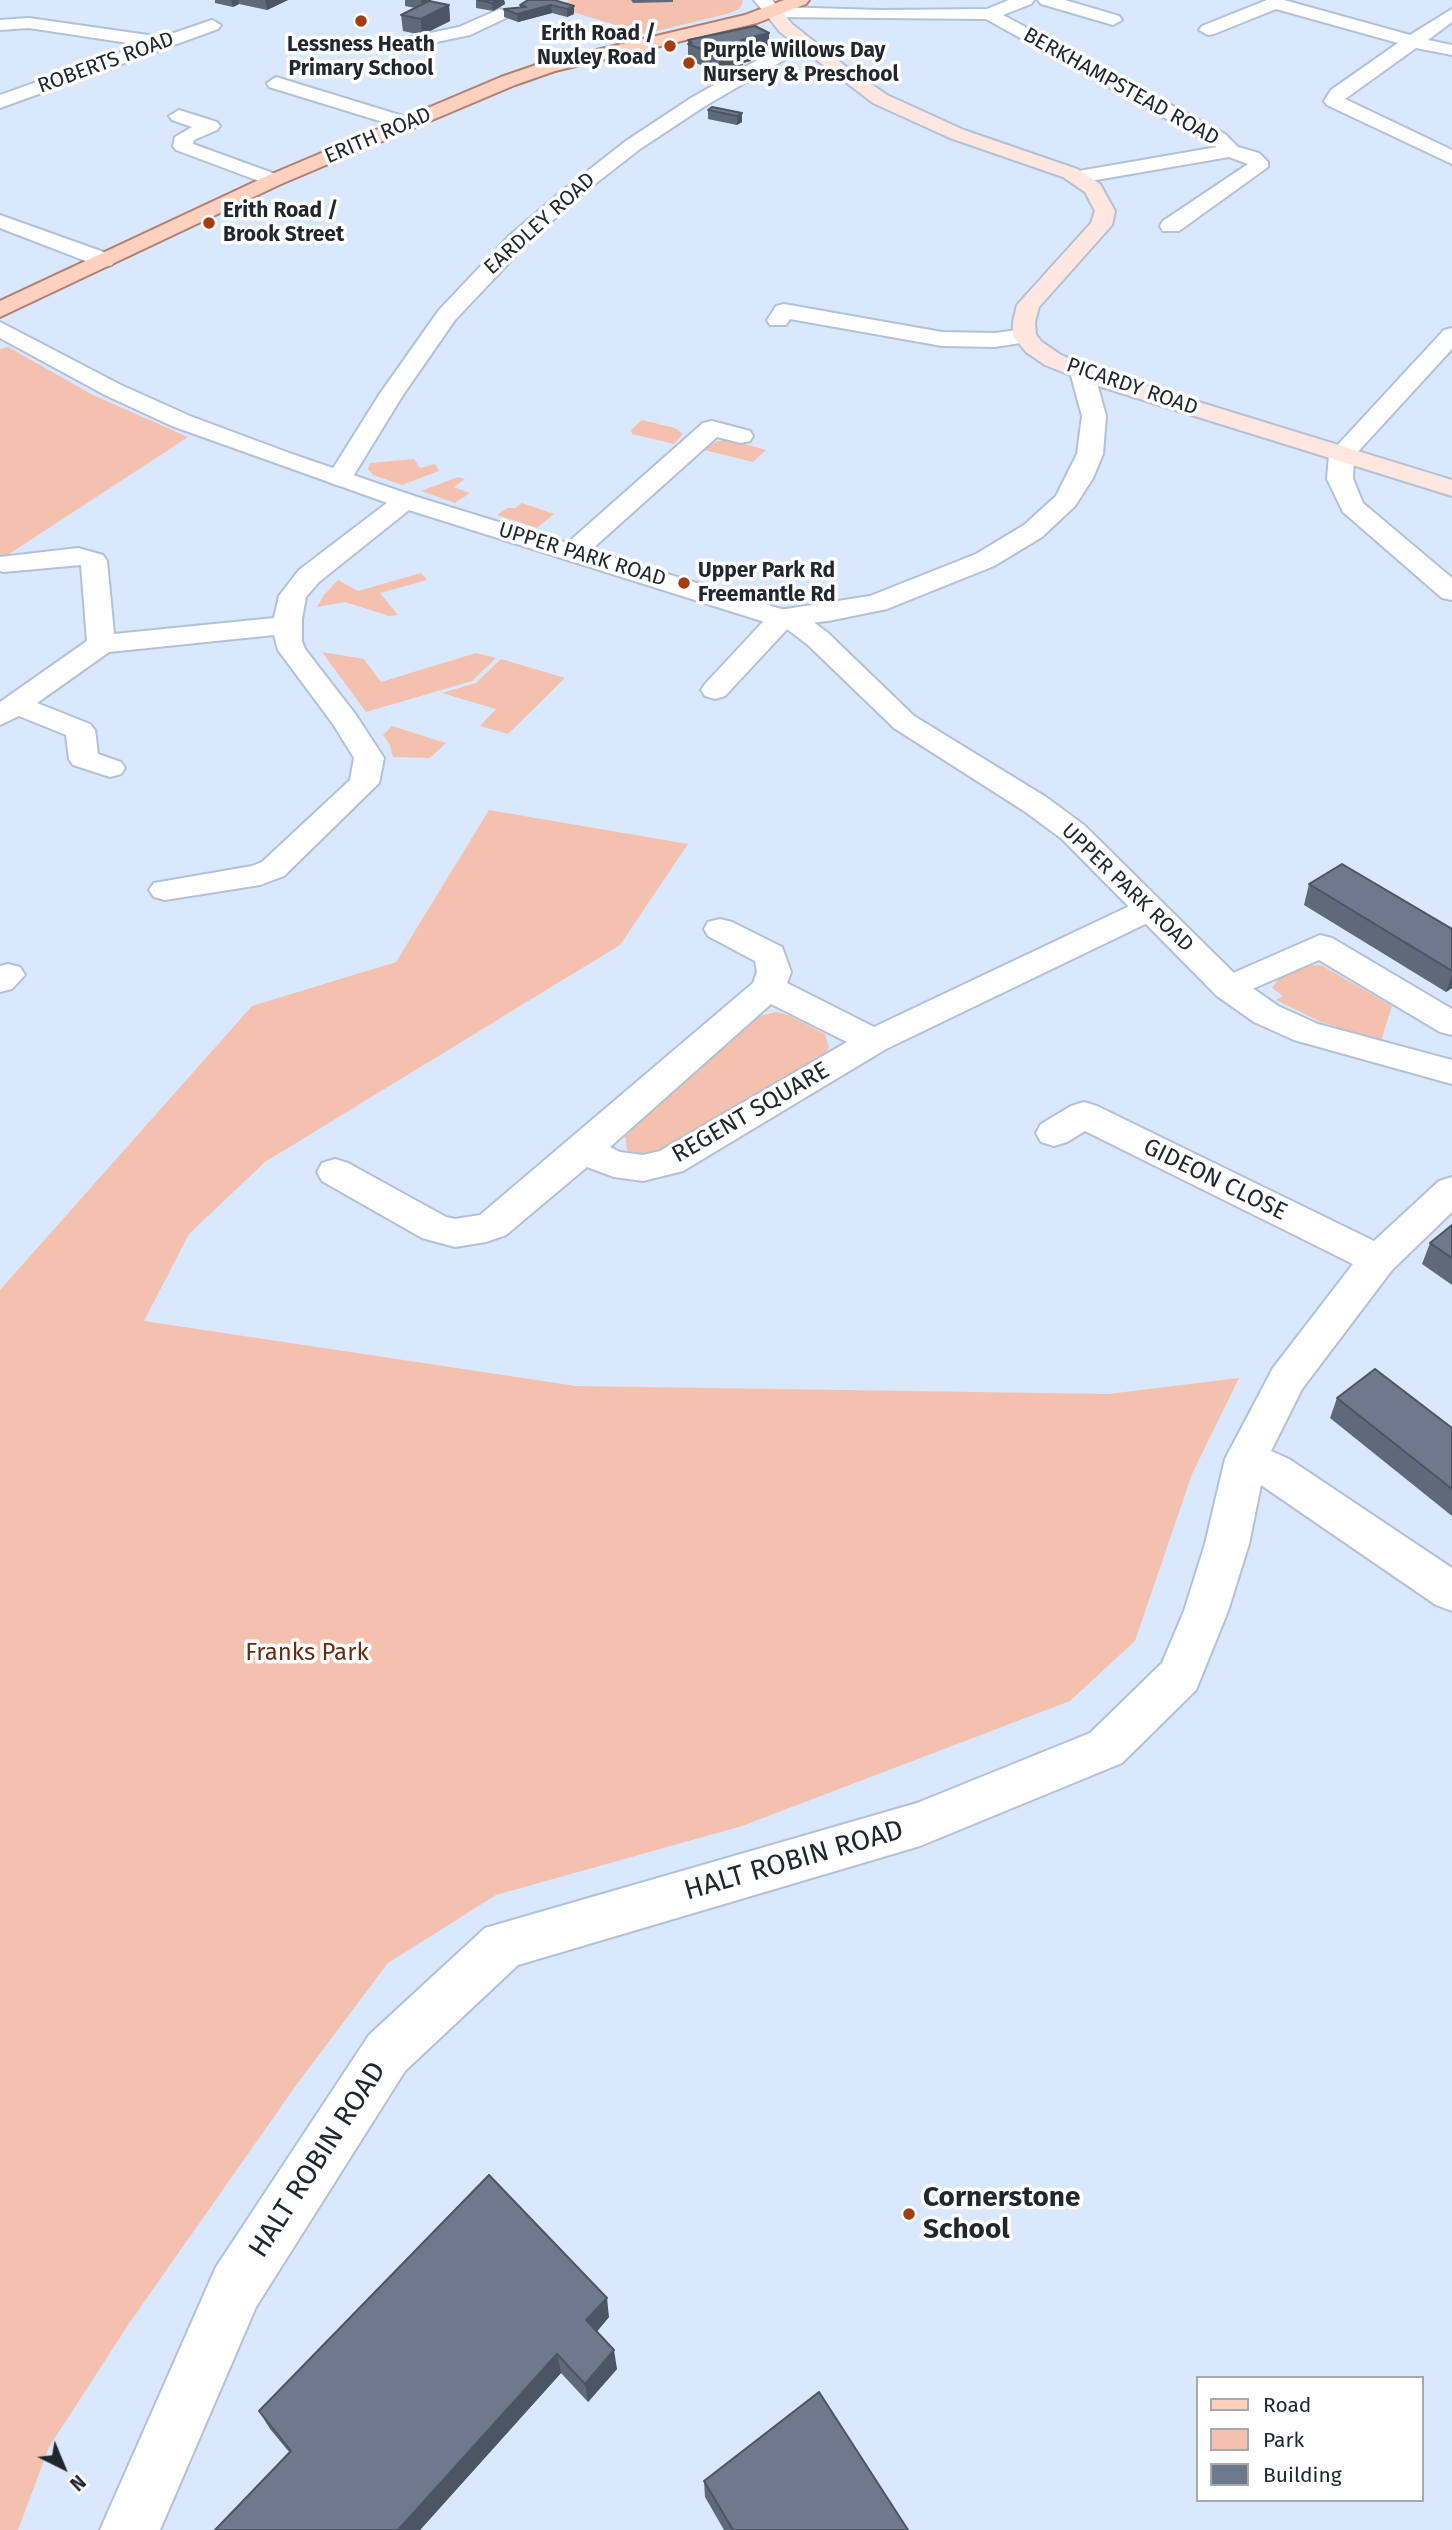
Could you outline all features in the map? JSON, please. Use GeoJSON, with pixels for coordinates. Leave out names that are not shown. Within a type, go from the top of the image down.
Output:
{"type":"FeatureCollection","features":[{"type":"Feature","properties":{"kind":"main road","name":"ERITH ROAD"},"geometry":{"type":"LineString","coordinates":[[0,310],[274,180],[526,74],[732,24],[768,6],[800,0]]}},
{"type":"Feature","properties":{"kind":"main road"},"geometry":{"type":"LineString","coordinates":[[768,6],[782,25],[810,47],[858,84],[902,110],[980,143],[1079,177],[1093,188],[1105,211],[1101,225],[1028,305],[1024,322],[1025,336]]}},
{"type":"Feature","properties":{"kind":"main road","name":"PICARDY ROAD"},"geometry":{"type":"LineString","coordinates":[[1025,336],[1034,347],[1052,360],[1082,372],[1342,456],[1452,488]]}},
{"type":"Feature","properties":{"kind":"street"},"geometry":{"type":"LineString","coordinates":[[768,6],[881,15],[989,14],[1025,0]]}},
{"type":"Feature","properties":{"kind":"street"},"geometry":{"type":"LineString","coordinates":[[1047,0],[1113,20]]}},
{"type":"Feature","properties":{"kind":"street"},"geometry":{"type":"LineString","coordinates":[[1208,30],[1278,1],[1413,42],[1452,50]]}},
{"type":"Feature","properties":{"kind":"street"},"geometry":{"type":"LineString","coordinates":[[408,43],[464,31],[500,14]]}},
{"type":"Feature","properties":{"kind":"street","name":"BERKHAMPSTEAD ROAD"},"geometry":{"type":"LineString","coordinates":[[989,14],[1218,138],[1228,147],[1227,150],[1079,177]]}},
{"type":"Feature","properties":{"kind":"street"},"geometry":{"type":"LineString","coordinates":[[1452,14],[1338,94],[1335,102],[1452,158]]}},
{"type":"Feature","properties":{"kind":"street"},"geometry":{"type":"LineString","coordinates":[[0,25],[29,23],[163,43]]}},
{"type":"Feature","properties":{"kind":"street","name":"ROBERTS ROAD"},"geometry":{"type":"LineString","coordinates":[[0,102],[212,25]]}},
{"type":"Feature","properties":{"kind":"street","name":"EARDLEY ROAD"},"geometry":{"type":"LineString","coordinates":[[340,478],[391,395],[447,315],[518,240],[570,194],[633,145],[698,102],[783,53],[810,47]]}},
{"type":"Feature","properties":{"kind":"street"},"geometry":{"type":"LineString","coordinates":[[276,83],[409,124]]}},
{"type":"Feature","properties":{"kind":"street"},"geometry":{"type":"LineString","coordinates":[[179,116],[210,127],[185,137],[183,146],[274,180]]}},
{"type":"Feature","properties":{"kind":"street"},"geometry":{"type":"LineString","coordinates":[[1171,226],[1258,167],[1258,162],[1252,158],[1227,150]]}},
{"type":"Feature","properties":{"kind":"street"},"geometry":{"type":"LineString","coordinates":[[0,221],[104,260]]}},
{"type":"Feature","properties":{"kind":"street"},"geometry":{"type":"LineString","coordinates":[[784,311],[942,339],[995,340],[1025,336]]}},
{"type":"Feature","properties":{"kind":"street","name":"UPPER PARK ROAD"},"geometry":{"type":"LineString","coordinates":[[0,329],[113,390],[181,421],[405,500],[783,617],[809,632],[904,722],[1035,804],[1073,832],[1229,988],[1266,1014],[1306,1032],[1452,1072]]}},
{"type":"Feature","properties":{"kind":"street"},"geometry":{"type":"LineString","coordinates":[[1452,335],[1342,456],[1340,479],[1352,507],[1452,592]]}},
{"type":"Feature","properties":{"kind":"street"},"geometry":{"type":"LineString","coordinates":[[715,690],[783,617],[828,613],[877,603],[985,560],[1034,531],[1066,501],[1080,478],[1094,436],[1094,416],[1082,372]]}},
{"type":"Feature","properties":{"kind":"street"},"geometry":{"type":"LineString","coordinates":[[681,420],[741,436]]}},
{"type":"Feature","properties":{"kind":"street"},"geometry":{"type":"LineString","coordinates":[[573,552],[712,428]]}},
{"type":"Feature","properties":{"kind":"street"},"geometry":{"type":"LineString","coordinates":[[165,890],[260,874],[273,869],[364,783],[369,758],[346,721],[292,650],[288,640],[288,625],[293,596],[309,576],[405,500]]}},
{"type":"Feature","properties":{"kind":"street"},"geometry":{"type":"LineString","coordinates":[[3,564],[78,556],[94,561],[100,644]]}},
{"type":"Feature","properties":{"kind":"street"},"geometry":{"type":"LineString","coordinates":[[828,651],[832,639],[840,630],[877,603]]}},
{"type":"Feature","properties":{"kind":"street"},"geometry":{"type":"LineString","coordinates":[[8,710],[100,644],[288,625]]}},
{"type":"Feature","properties":{"kind":"street"},"geometry":{"type":"LineString","coordinates":[[8,710],[80,730],[84,759],[110,768]]}},
{"type":"Feature","properties":{"kind":"street","name":"REGENT SQUARE"},"geometry":{"type":"LineString","coordinates":[[583,1150],[614,1164],[643,1168],[670,1162],[874,1041],[1150,909]]}},
{"type":"Feature","properties":{"kind":"street"},"geometry":{"type":"LineString","coordinates":[[335,1172],[435,1228],[455,1233],[473,1232],[493,1225],[768,988],[774,972],[770,955],[719,929]]}},
{"type":"Feature","properties":{"kind":"street"},"geometry":{"type":"LineString","coordinates":[[1229,988],[1320,946],[1452,1024]]}},
{"type":"Feature","properties":{"kind":"street"},"geometry":{"type":"LineString","coordinates":[[768,988],[874,1041]]}},
{"type":"Feature","properties":{"kind":"street","name":"GIDEON CLOSE"},"geometry":{"type":"LineString","coordinates":[[1054,1133],[1084,1115],[1378,1260]]}},
{"type":"Feature","properties":{"kind":"street","name":"HALT ROBIN ROAD"},"geometry":{"type":"LineString","coordinates":[[130,2530],[236,2287],[387,2053],[503,1945],[920,1824],[1106,1748],[1180,1676],[1206,1611],[1220,1566],[1246,1459],[1287,1379],[1378,1260],[1450,1195]]}},
{"type":"Feature","properties":{"kind":"street"},"geometry":{"type":"LineString","coordinates":[[1246,1459],[1274,1471],[1452,1592]]}},
{"type":"Feature","properties":{"kind":"green space"},"geometry":{"type":"Polygon","coordinates":[[[570,0],[743,2],[739,9],[730,13],[645,34],[563,9],[562,5],[570,0]]]}},
{"type":"Feature","properties":{"kind":"green space"},"geometry":{"type":"Polygon","coordinates":[[[8,347],[93,395],[188,437],[0,560],[0,349],[8,347]]]}},
{"type":"Feature","properties":{"kind":"green space"},"geometry":{"type":"Polygon","coordinates":[[[642,420],[675,428],[683,434],[674,444],[632,434],[631,430],[642,420]]]}},
{"type":"Feature","properties":{"kind":"green space"},"geometry":{"type":"Polygon","coordinates":[[[730,440],[766,450],[753,462],[704,450],[717,441],[730,440]]]}},
{"type":"Feature","properties":{"kind":"green space"},"geometry":{"type":"Polygon","coordinates":[[[414,459],[420,468],[435,464],[439,471],[402,485],[373,475],[368,469],[370,463],[414,459]]]}},
{"type":"Feature","properties":{"kind":"green space"},"geometry":{"type":"Polygon","coordinates":[[[458,477],[465,479],[454,487],[470,493],[455,503],[421,491],[458,477]]]}},
{"type":"Feature","properties":{"kind":"green space"},"geometry":{"type":"Polygon","coordinates":[[[522,503],[554,514],[537,528],[497,515],[522,503]]]}},
{"type":"Feature","properties":{"kind":"green space"},"geometry":{"type":"Polygon","coordinates":[[[421,573],[427,580],[380,593],[398,615],[389,616],[345,602],[317,607],[338,580],[358,591],[421,573]]]}},
{"type":"Feature","properties":{"kind":"green space"},"geometry":{"type":"Polygon","coordinates":[[[322,652],[364,659],[381,682],[476,653],[496,658],[472,681],[366,712],[322,652]]]}},
{"type":"Feature","properties":{"kind":"green space"},"geometry":{"type":"Polygon","coordinates":[[[501,659],[565,678],[508,734],[480,726],[496,709],[442,693],[476,683],[501,659]]]}},
{"type":"Feature","properties":{"kind":"green space"},"geometry":{"type":"Polygon","coordinates":[[[392,726],[446,743],[430,758],[393,757],[390,745],[383,735],[392,726]]]}},
{"type":"Feature","properties":{"kind":"green space","name":"Franks Park"},"geometry":{"type":"Polygon","coordinates":[[[489,810],[688,844],[620,945],[265,1162],[189,1234],[144,1321],[576,1386],[1108,1394],[1239,1378],[1192,1474],[1135,1641],[1070,1701],[742,1826],[496,1895],[388,1963],[297,2084],[130,2322],[49,2447],[18,2530],[0,2530],[0,1290],[252,1006],[396,962],[489,810]]]}},
{"type":"Feature","properties":{"kind":"green space"},"geometry":{"type":"Polygon","coordinates":[[[1321,965],[1392,1006],[1381,1041],[1321,1022],[1276,1000],[1283,996],[1272,988],[1280,977],[1303,966],[1321,965]]]}},
{"type":"Feature","properties":{"kind":"green space"},"geometry":{"type":"Polygon","coordinates":[[[776,1012],[788,1015],[825,1034],[829,1047],[824,1056],[655,1155],[644,1157],[627,1150],[625,1136],[634,1126],[755,1017],[776,1012]]]}},
{"type":"Feature","properties":{"kind":"building"},"geometry":{"type":"Polygon","coordinates":[[[528,0],[554,0],[574,6],[567,9],[551,5],[517,14],[504,9],[526,7],[520,5],[528,0]]]}},
{"type":"Feature","properties":{"kind":"building"},"geometry":{"type":"Polygon","coordinates":[[[429,1],[449,5],[421,19],[401,15],[429,1]]]}},
{"type":"Feature","properties":{"kind":"building"},"geometry":{"type":"Polygon","coordinates":[[[755,26],[769,33],[741,40],[751,45],[739,48],[743,50],[719,56],[688,44],[692,43],[688,40],[755,26]]]}},
{"type":"Feature","properties":{"kind":"building"},"geometry":{"type":"Polygon","coordinates":[[[712,107],[742,113],[737,116],[708,110],[712,107]]]}},
{"type":"Feature","properties":{"kind":"building"},"geometry":{"type":"Polygon","coordinates":[[[1342,864],[1452,929],[1452,971],[1309,884],[1342,864]]]}},
{"type":"Feature","properties":{"kind":"building"},"geometry":{"type":"Polygon","coordinates":[[[1452,1225],[1452,1258],[1430,1243],[1452,1225]]]}},
{"type":"Feature","properties":{"kind":"building"},"geometry":{"type":"Polygon","coordinates":[[[1375,1369],[1452,1428],[1452,1489],[1337,1398],[1375,1369]]]}},
{"type":"Feature","properties":{"kind":"building"},"geometry":{"type":"Polygon","coordinates":[[[489,2175],[607,2298],[586,2320],[614,2350],[585,2384],[557,2354],[398,2530],[215,2530],[291,2451],[259,2411],[489,2175]]]}},
{"type":"Feature","properties":{"kind":"building"},"geometry":{"type":"Polygon","coordinates":[[[819,2392],[908,2530],[733,2530],[704,2481],[819,2392]]]}},
{"type":"Feature","properties":{"kind":"place","name":"Lessness Heath Primary School"},"geometry":{"type":"Point","coordinates":[361,21]}},
{"type":"Feature","properties":{"kind":"place","name":"Erith Road / Nuxley Road"},"geometry":{"type":"Point","coordinates":[670,46]}},
{"type":"Feature","properties":{"kind":"place","name":"Purple Willows Day Nursery & Preschool"},"geometry":{"type":"Point","coordinates":[689,63]}},
{"type":"Feature","properties":{"kind":"place","name":"Erith Road / Brook Street"},"geometry":{"type":"Point","coordinates":[209,223]}},
{"type":"Feature","properties":{"kind":"place","name":"Upper Park Rd Freemantle Rd"},"geometry":{"type":"Point","coordinates":[684,583]}},
{"type":"Feature","properties":{"kind":"place","name":"Cornerstone School"},"geometry":{"type":"Point","coordinates":[909,2214]}}]}
